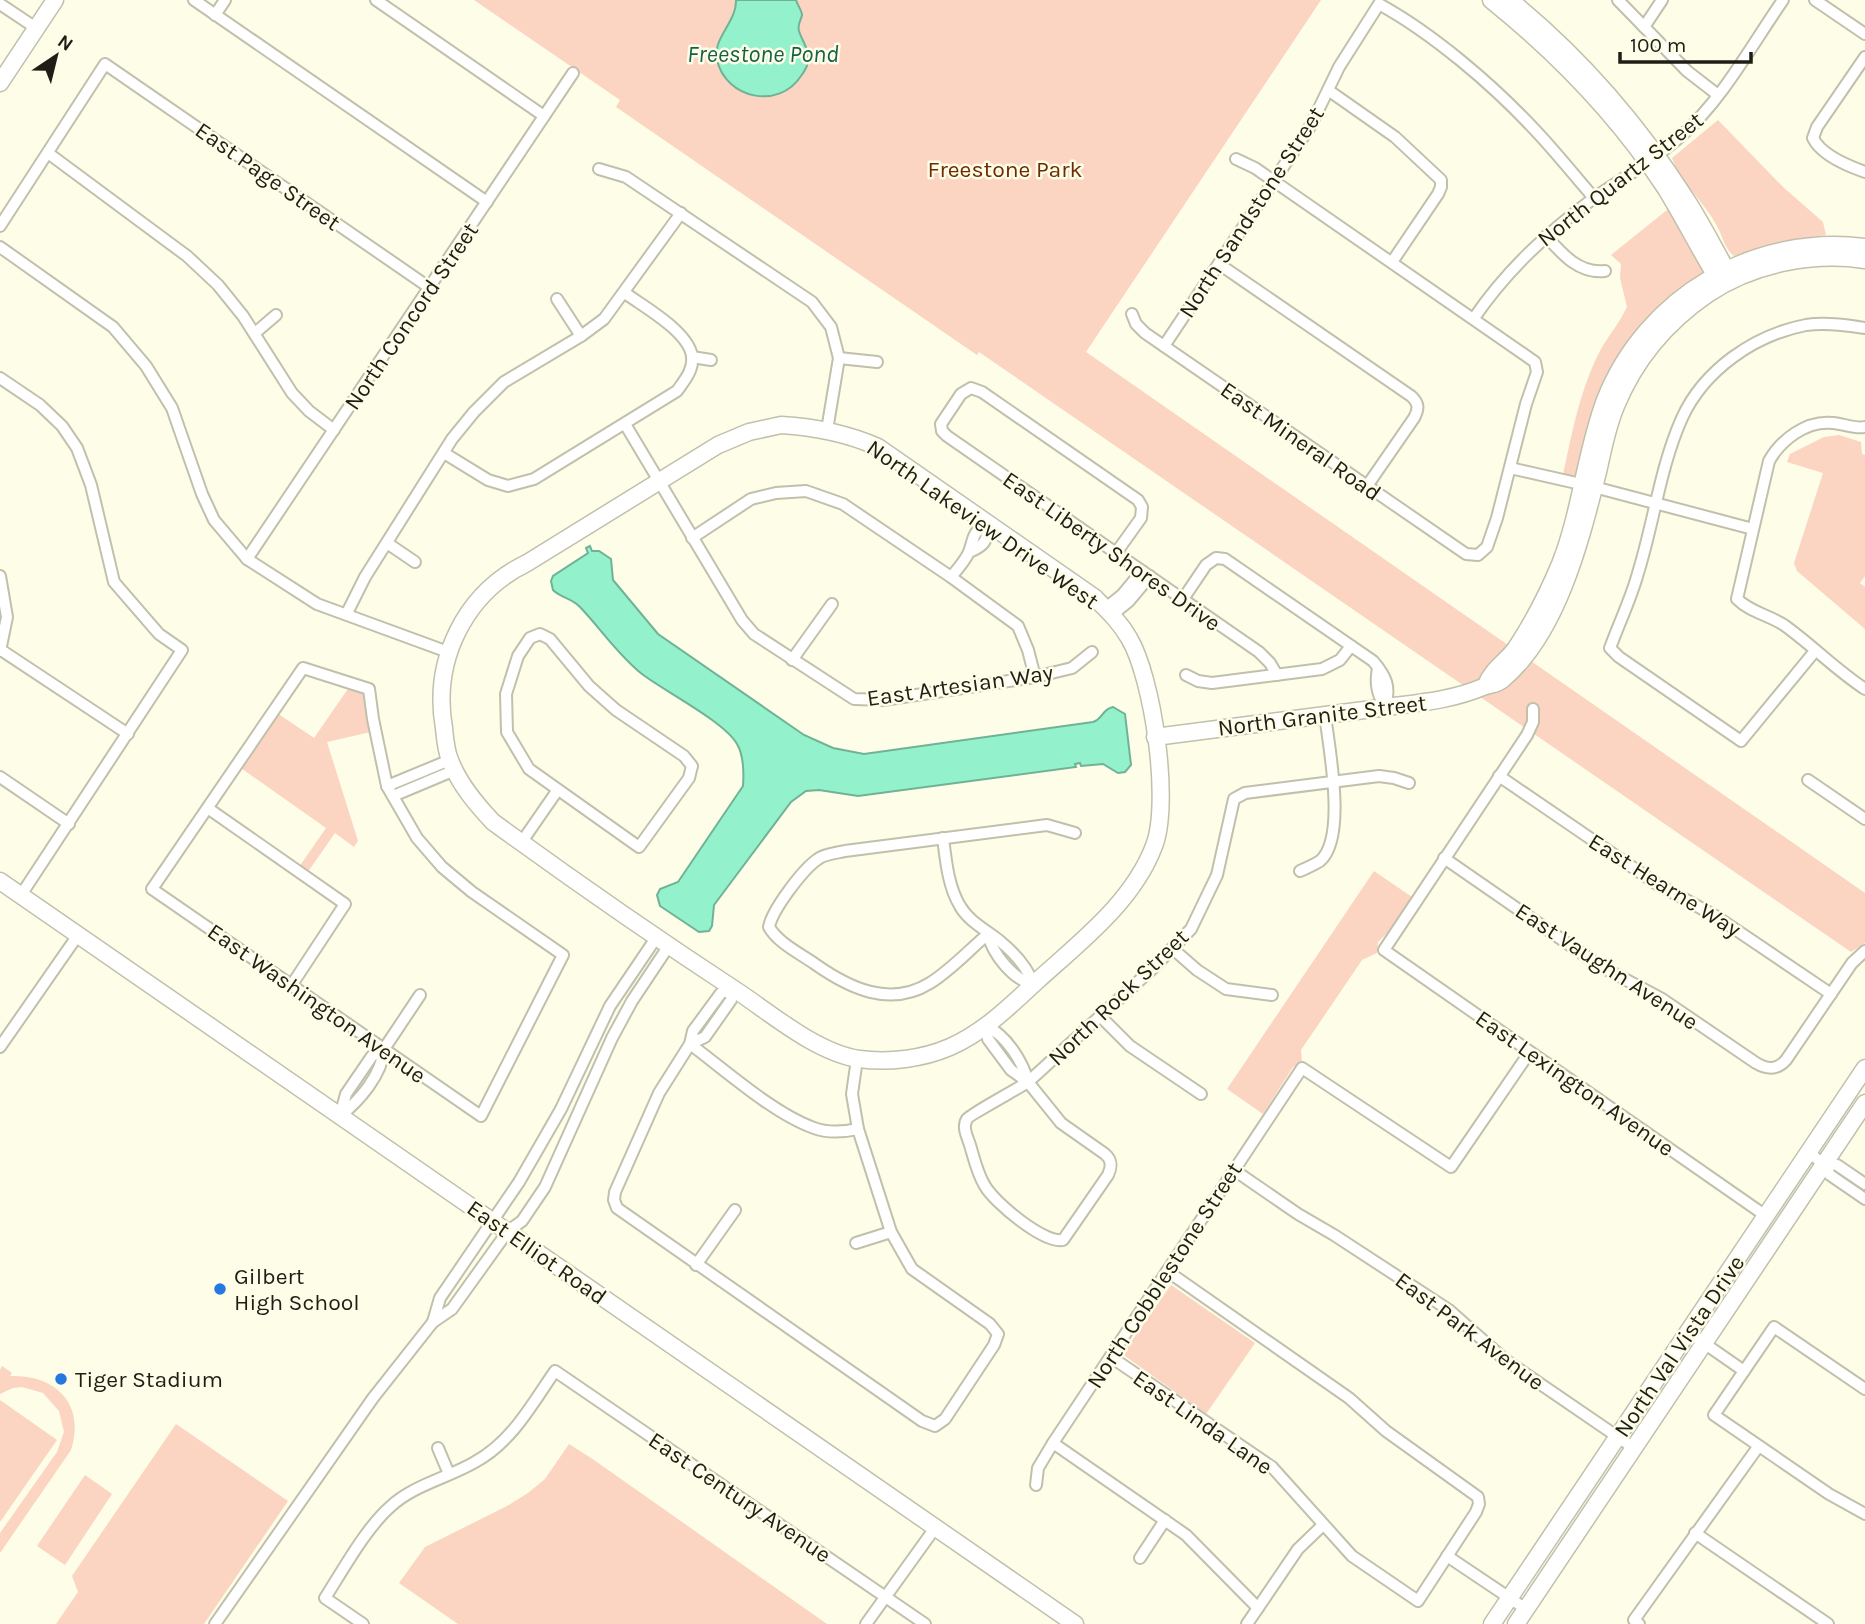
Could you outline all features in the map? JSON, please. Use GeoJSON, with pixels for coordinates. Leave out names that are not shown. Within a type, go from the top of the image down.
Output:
{"type":"FeatureCollection","features":[{"type":"Feature","properties":{"kind":"street"},"geometry":{"type":"LineString","coordinates":[[0,83],[55,0]]}},
{"type":"Feature","properties":{"kind":"street"},"geometry":{"type":"LineString","coordinates":[[194,0],[487,202]]}},
{"type":"Feature","properties":{"kind":"street"},"geometry":{"type":"LineString","coordinates":[[215,15],[225,0]]}},
{"type":"Feature","properties":{"kind":"street"},"geometry":{"type":"LineString","coordinates":[[376,0],[544,116]]}},
{"type":"Feature","properties":{"kind":"street"},"geometry":{"type":"LineString","coordinates":[[1491,0],[1574,75],[1651,159]]}},
{"type":"Feature","properties":{"kind":"street"},"geometry":{"type":"LineString","coordinates":[[1510,0],[1588,72],[1627,117],[1681,214],[1724,277]]}},
{"type":"Feature","properties":{"kind":"street"},"geometry":{"type":"LineString","coordinates":[[1618,0],[1687,71],[1718,95]]}},
{"type":"Feature","properties":{"kind":"street"},"geometry":{"type":"LineString","coordinates":[[1644,27],[1662,0]]}},
{"type":"Feature","properties":{"kind":"street","name":"North Quartz Street"},"geometry":{"type":"LineString","coordinates":[[1474,318],[1507,275],[1546,236],[1594,198],[1651,159],[1692,125],[1718,95],[1783,0]]}},
{"type":"Feature","properties":{"kind":"street"},"geometry":{"type":"LineString","coordinates":[[1815,0],[1865,34]]}},
{"type":"Feature","properties":{"kind":"street"},"geometry":{"type":"LineString","coordinates":[[0,4],[36,28]]}},
{"type":"Feature","properties":{"kind":"street","name":"North Sandstone Street"},"geometry":{"type":"LineString","coordinates":[[1164,346],[1316,117],[1339,67],[1379,4],[1399,15],[1476,74],[1534,128],[1594,198]]}},
{"type":"Feature","properties":{"kind":"street"},"geometry":{"type":"LineString","coordinates":[[1865,57],[1817,127],[1813,138],[1816,145],[1831,155],[1865,172]]}},
{"type":"Feature","properties":{"kind":"street","name":"East Page Street"},"geometry":{"type":"LineString","coordinates":[[48,153],[105,64],[430,288]]}},
{"type":"Feature","properties":{"kind":"street","name":"North Concord Street"},"geometry":{"type":"LineString","coordinates":[[247,559],[573,73]]}},
{"type":"Feature","properties":{"kind":"street"},"geometry":{"type":"LineString","coordinates":[[1328,90],[1395,137],[1436,174],[1442,183],[1438,194],[1392,262]]}},
{"type":"Feature","properties":{"kind":"street"},"geometry":{"type":"LineString","coordinates":[[0,226],[48,153],[187,256],[218,285],[255,333],[292,393],[309,411],[334,430]]}},
{"type":"Feature","properties":{"kind":"street"},"geometry":{"type":"LineString","coordinates":[[1236,159],[1274,181],[1530,356],[1537,372],[1510,468],[1753,528]]}},
{"type":"Feature","properties":{"kind":"street"},"geometry":{"type":"LineString","coordinates":[[599,169],[626,177],[812,302],[831,327],[839,358],[827,430]]}},
{"type":"Feature","properties":{"kind":"street"},"geometry":{"type":"LineString","coordinates":[[347,613],[365,577],[444,453],[474,412],[498,387],[604,319],[681,213]]}},
{"type":"Feature","properties":{"kind":"street"},"geometry":{"type":"LineString","coordinates":[[1546,236],[1574,264],[1593,272],[1605,271]]}},
{"type":"Feature","properties":{"kind":"street"},"geometry":{"type":"LineString","coordinates":[[0,247],[113,327],[146,366],[172,408],[202,494],[214,520],[247,559],[317,604],[448,652]]}},
{"type":"Feature","properties":{"kind":"street"},"geometry":{"type":"LineString","coordinates":[[1724,277],[1762,256],[1796,248],[1865,247]]}},
{"type":"Feature","properties":{"kind":"street"},"geometry":{"type":"LineString","coordinates":[[1724,277],[1797,261],[1837,257],[1865,260]]}},
{"type":"Feature","properties":{"kind":"street"},"geometry":{"type":"LineString","coordinates":[[1219,264],[1411,396],[1418,406],[1414,418],[1367,486]]}},
{"type":"Feature","properties":{"kind":"street","name":"North Granite Street"},"geometry":{"type":"LineString","coordinates":[[1155,737],[1452,698],[1486,685],[1489,677],[1520,653],[1561,561],[1614,409],[1635,367],[1669,326],[1724,277]]}},
{"type":"Feature","properties":{"kind":"street"},"geometry":{"type":"LineString","coordinates":[[444,453],[488,480],[508,486],[534,479],[677,391],[689,375],[692,356],[680,333],[625,293]]}},
{"type":"Feature","properties":{"kind":"street"},"geometry":{"type":"LineString","coordinates":[[558,299],[581,336]]}},
{"type":"Feature","properties":{"kind":"street","name":"East Mineral Road"},"geometry":{"type":"LineString","coordinates":[[1132,314],[1140,329],[1466,554],[1478,555],[1487,547],[1510,468]]}},
{"type":"Feature","properties":{"kind":"street"},"geometry":{"type":"LineString","coordinates":[[255,333],[276,315]]}},
{"type":"Feature","properties":{"kind":"street"},"geometry":{"type":"LineString","coordinates":[[1815,651],[1741,741],[1610,648],[1638,575],[1673,442],[1683,415],[1695,398],[1722,365],[1746,347],[1807,325],[1834,324],[1865,328]]}},
{"type":"Feature","properties":{"kind":"street"},"geometry":{"type":"LineString","coordinates":[[692,356],[711,360]]}},
{"type":"Feature","properties":{"kind":"street"},"geometry":{"type":"LineString","coordinates":[[839,358],[877,362]]}},
{"type":"Feature","properties":{"kind":"street"},"geometry":{"type":"LineString","coordinates":[[0,378],[40,405],[62,426],[77,448],[91,485],[114,582],[159,634],[182,650],[21,895]]}},
{"type":"Feature","properties":{"kind":"street","name":"East Liberty Shores Drive"},"geometry":{"type":"LineString","coordinates":[[1116,553],[1141,518],[1142,507],[1138,500],[982,392],[971,388],[961,394],[943,421],[942,431],[949,439],[1259,652],[1277,675]]}},
{"type":"Feature","properties":{"kind":"street"},"geometry":{"type":"LineString","coordinates":[[1865,426],[1825,423],[1807,428],[1783,440],[1769,461],[1737,599],[1745,607],[1781,623],[1865,689]]}},
{"type":"Feature","properties":{"kind":"street","name":"East Artesian Way"},"geometry":{"type":"LineString","coordinates":[[625,424],[742,620],[754,634],[854,699],[883,700],[1035,677],[1072,668],[1092,652]]}},
{"type":"Feature","properties":{"kind":"street","name":"North Lakeview Drive West"},"geometry":{"type":"LineString","coordinates":[[781,425],[827,430],[856,437],[878,447],[1094,597],[1109,611],[1130,640],[1143,671],[1155,737],[1161,789],[1160,820],[1154,846],[1139,876],[1082,941],[986,1026],[951,1047],[928,1055],[889,1060],[857,1059],[817,1044],[663,943],[493,822],[471,798],[453,765],[442,717],[440,688],[448,652],[456,632],[472,606],[508,572],[527,563],[718,445],[749,432],[781,425]]}},
{"type":"Feature","properties":{"kind":"street"},"geometry":{"type":"LineString","coordinates":[[692,538],[751,499],[776,493],[806,491],[843,504],[1018,626],[1035,677]]}},
{"type":"Feature","properties":{"kind":"street"},"geometry":{"type":"LineString","coordinates":[[951,577],[969,552],[981,547],[988,538],[988,524]]}},
{"type":"Feature","properties":{"kind":"street"},"geometry":{"type":"LineString","coordinates":[[387,543],[415,562]]}},
{"type":"Feature","properties":{"kind":"street"},"geometry":{"type":"LineString","coordinates":[[1183,599],[1209,562],[1220,558],[1351,646],[1378,668],[1387,680],[1389,694],[1385,707]]}},
{"type":"Feature","properties":{"kind":"street"},"geometry":{"type":"LineString","coordinates":[[1109,611],[1129,601],[1146,573]]}},
{"type":"Feature","properties":{"kind":"street"},"geometry":{"type":"LineString","coordinates":[[1,582],[7,617],[0,650],[128,734]]}},
{"type":"Feature","properties":{"kind":"street"},"geometry":{"type":"LineString","coordinates":[[792,660],[832,604]]}},
{"type":"Feature","properties":{"kind":"street"},"geometry":{"type":"LineString","coordinates":[[540,635],[550,639],[589,686],[616,710],[684,757],[692,766],[689,778],[639,847],[557,791],[529,769],[507,732],[506,694],[518,656],[530,638],[540,635]]}},
{"type":"Feature","properties":{"kind":"street"},"geometry":{"type":"LineString","coordinates":[[1186,675],[1198,681],[1212,683],[1328,667],[1340,660],[1351,646]]}},
{"type":"Feature","properties":{"kind":"street"},"geometry":{"type":"LineString","coordinates":[[291,986],[345,904],[209,809],[303,668],[369,689],[373,719],[390,791],[453,765]]}},
{"type":"Feature","properties":{"kind":"street"},"geometry":{"type":"LineString","coordinates":[[1444,858],[1529,731],[1533,709]]}},
{"type":"Feature","properties":{"kind":"street"},"geometry":{"type":"LineString","coordinates":[[1300,871],[1321,860],[1329,843],[1336,807],[1325,715]]}},
{"type":"Feature","properties":{"kind":"street"},"geometry":{"type":"LineString","coordinates":[[1334,782],[1386,776],[1409,783]]}},
{"type":"Feature","properties":{"kind":"street","name":"East Hearne Way"},"geometry":{"type":"LineString","coordinates":[[1499,776],[1657,884],[1717,917],[1830,994]]}},
{"type":"Feature","properties":{"kind":"street"},"geometry":{"type":"LineString","coordinates":[[0,777],[69,824]]}},
{"type":"Feature","properties":{"kind":"street"},"geometry":{"type":"LineString","coordinates":[[1808,780],[1865,819]]}},
{"type":"Feature","properties":{"kind":"street","name":"North Rock Street"},"geometry":{"type":"LineString","coordinates":[[1028,1082],[1061,1123],[1105,1154],[1111,1164],[1110,1172],[1102,1185],[1068,1234],[1059,1241],[1048,1238],[1009,1212],[991,1195],[982,1181],[965,1132],[967,1119],[972,1113],[997,1102],[1028,1082],[1101,1017],[1191,929],[1217,875],[1234,799],[1245,793],[1334,782]]}},
{"type":"Feature","properties":{"kind":"street","name":"East Washington Avenue"},"geometry":{"type":"LineString","coordinates":[[209,809],[152,890],[481,1116],[563,955],[472,892],[442,867],[417,838],[390,791]]}},
{"type":"Feature","properties":{"kind":"street"},"geometry":{"type":"LineString","coordinates":[[521,843],[557,791]]}},
{"type":"Feature","properties":{"kind":"street"},"geometry":{"type":"LineString","coordinates":[[988,934],[930,983],[906,992],[886,994],[863,991],[833,976],[778,938],[769,927],[797,880],[819,858],[845,851],[1047,825],[1075,833]]}},
{"type":"Feature","properties":{"kind":"street"},"geometry":{"type":"LineString","coordinates":[[943,838],[947,873],[960,907],[988,934],[1000,941],[1029,973],[1033,985]]}},
{"type":"Feature","properties":{"kind":"street","name":"East Lexington Avenue"},"geometry":{"type":"LineString","coordinates":[[1444,858],[1384,950],[1766,1216]]}},
{"type":"Feature","properties":{"kind":"street","name":"East Vaughn Avenue"},"geometry":{"type":"LineString","coordinates":[[1444,858],[1600,966],[1662,999],[1756,1063],[1773,1069],[1786,1060],[1830,994]]}},
{"type":"Feature","properties":{"kind":"street","name":"East Elliot Road"},"geometry":{"type":"LineString","coordinates":[[0,881],[1075,1624]]}},
{"type":"Feature","properties":{"kind":"street"},"geometry":{"type":"LineString","coordinates":[[0,1048],[78,935]]}},
{"type":"Feature","properties":{"kind":"street"},"geometry":{"type":"LineString","coordinates":[[433,1322],[440,1298],[493,1222],[552,1125],[610,1006],[663,943]]}},
{"type":"Feature","properties":{"kind":"street"},"geometry":{"type":"LineString","coordinates":[[215,1624],[373,1398],[433,1322],[452,1309],[508,1231],[522,1221],[550,1177],[612,1038],[663,943]]}},
{"type":"Feature","properties":{"kind":"street"},"geometry":{"type":"LineString","coordinates":[[1173,949],[1197,970],[1226,989],[1272,995]]}},
{"type":"Feature","properties":{"kind":"street"},"geometry":{"type":"LineString","coordinates":[[1830,994],[1857,956],[1864,951]]}},
{"type":"Feature","properties":{"kind":"street"},"geometry":{"type":"LineString","coordinates":[[732,988],[721,993],[693,1031],[690,1044],[659,1093],[615,1192],[614,1204],[623,1214],[696,1265],[922,1421],[935,1426],[945,1419],[994,1345],[998,1334],[990,1324],[912,1269],[891,1232],[858,1129],[852,1094],[857,1059]]}},
{"type":"Feature","properties":{"kind":"street"},"geometry":{"type":"LineString","coordinates":[[340,1116],[355,1104],[383,1063],[384,1049],[420,995]]}},
{"type":"Feature","properties":{"kind":"street"},"geometry":{"type":"LineString","coordinates":[[1101,1017],[1130,1046],[1202,1094]]}},
{"type":"Feature","properties":{"kind":"street"},"geometry":{"type":"LineString","coordinates":[[986,1026],[988,1039],[1000,1056],[1011,1070],[1028,1082]]}},
{"type":"Feature","properties":{"kind":"street"},"geometry":{"type":"LineString","coordinates":[[690,1044],[778,1109],[815,1129],[844,1132],[858,1129]]}},
{"type":"Feature","properties":{"kind":"street","name":"North Cobblestone Street"},"geometry":{"type":"LineString","coordinates":[[1036,1485],[1038,1468],[1053,1443],[1302,1068],[1451,1167],[1529,1052]]}},
{"type":"Feature","properties":{"kind":"street","name":"North Val Vista Drive"},"geometry":{"type":"LineString","coordinates":[[1492,1624],[1865,1068]]}},
{"type":"Feature","properties":{"kind":"street","name":"North Val Vista Drive"},"geometry":{"type":"LineString","coordinates":[[1516,1624],[1865,1103]]}},
{"type":"Feature","properties":{"kind":"street"},"geometry":{"type":"LineString","coordinates":[[1808,1153],[1824,1164],[1830,1175],[1865,1199]]}},
{"type":"Feature","properties":{"kind":"street"},"geometry":{"type":"LineString","coordinates":[[1824,1164],[1837,1165],[1865,1184]]}},
{"type":"Feature","properties":{"kind":"street","name":"East Park Avenue"},"geometry":{"type":"LineString","coordinates":[[1234,1170],[1297,1214],[1449,1310],[1504,1359],[1634,1448]]}},
{"type":"Feature","properties":{"kind":"street"},"geometry":{"type":"LineString","coordinates":[[696,1265],[735,1210]]}},
{"type":"Feature","properties":{"kind":"street"},"geometry":{"type":"LineString","coordinates":[[856,1243],[891,1232]]}},
{"type":"Feature","properties":{"kind":"street"},"geometry":{"type":"LineString","coordinates":[[1167,1271],[1349,1398],[1386,1431],[1472,1491],[1480,1500],[1476,1512],[1447,1556],[1526,1609]]}},
{"type":"Feature","properties":{"kind":"street"},"geometry":{"type":"LineString","coordinates":[[1865,1389],[1774,1327],[1714,1415],[1829,1494],[1865,1514]]}},
{"type":"Feature","properties":{"kind":"street"},"geometry":{"type":"LineString","coordinates":[[1688,1332],[1744,1371]]}},
{"type":"Feature","properties":{"kind":"street","name":"East Linda Lane"},"geometry":{"type":"LineString","coordinates":[[1111,1357],[1272,1467],[1322,1526],[1352,1556],[1418,1601],[1447,1556]]}},
{"type":"Feature","properties":{"kind":"street","name":"East Century Avenue"},"geometry":{"type":"LineString","coordinates":[[449,1474],[474,1463],[497,1448],[516,1428],[555,1371],[925,1624]]}},
{"type":"Feature","properties":{"kind":"street"},"geometry":{"type":"LineString","coordinates":[[1645,1431],[1652,1406],[1667,1383],[1661,1372]]}},
{"type":"Feature","properties":{"kind":"street"},"geometry":{"type":"LineString","coordinates":[[1053,1443],[1186,1535],[1258,1608]]}},
{"type":"Feature","properties":{"kind":"street"},"geometry":{"type":"LineString","coordinates":[[1637,1622],[1695,1533],[1758,1447]]}},
{"type":"Feature","properties":{"kind":"street"},"geometry":{"type":"LineString","coordinates":[[363,1624],[325,1598],[390,1507],[408,1494],[449,1474],[438,1448]]}},
{"type":"Feature","properties":{"kind":"street"},"geometry":{"type":"LineString","coordinates":[[1140,1558],[1165,1520]]}},
{"type":"Feature","properties":{"kind":"street"},"geometry":{"type":"LineString","coordinates":[[1247,1624],[1298,1549],[1322,1526]]}},
{"type":"Feature","properties":{"kind":"street"},"geometry":{"type":"LineString","coordinates":[[866,1624],[935,1528]]}},
{"type":"Feature","properties":{"kind":"street"},"geometry":{"type":"LineString","coordinates":[[1695,1533],[1828,1624]]}},
{"type":"Feature","properties":{"kind":"green space","name":"Freestone Park"},"geometry":{"type":"Polygon","coordinates":[[[474,0],[1321,0],[1086,352],[1865,893],[1865,943],[1851,952],[979,352],[977,355],[616,107],[620,100],[474,0]]]}},
{"type":"Feature","properties":{"kind":"green space"},"geometry":{"type":"Polygon","coordinates":[[[1718,120],[1783,187],[1823,222],[1826,235],[1782,241],[1734,256],[1731,253],[1713,219],[1681,176],[1672,158],[1718,120]]]}},
{"type":"Feature","properties":{"kind":"green space"},"geometry":{"type":"Polygon","coordinates":[[[1672,206],[1718,280],[1654,330],[1588,487],[1562,480],[1587,380],[1601,349],[1627,307],[1620,278],[1621,264],[1611,255],[1672,206]]]}},
{"type":"Feature","properties":{"kind":"green space"},"geometry":{"type":"Polygon","coordinates":[[[1839,435],[1861,442],[1862,454],[1865,455],[1865,576],[1860,583],[1865,587],[1865,629],[1797,571],[1794,563],[1823,473],[1787,462],[1790,454],[1824,437],[1839,435]]]}},
{"type":"Feature","properties":{"kind":"green space"},"geometry":{"type":"Polygon","coordinates":[[[352,683],[369,689],[375,731],[327,742],[358,841],[354,847],[335,833],[305,876],[297,870],[326,828],[238,766],[274,711],[314,738],[352,683]]]}},
{"type":"Feature","properties":{"kind":"green space"},"geometry":{"type":"Polygon","coordinates":[[[1374,871],[1412,897],[1378,942],[1377,953],[1362,960],[1301,1050],[1302,1063],[1293,1067],[1263,1114],[1227,1089],[1374,871]]]}},
{"type":"Feature","properties":{"kind":"green space"},"geometry":{"type":"Polygon","coordinates":[[[1171,1285],[1255,1343],[1206,1414],[1125,1356],[1124,1352],[1171,1285]]]}},
{"type":"Feature","properties":{"kind":"green space"},"geometry":{"type":"Polygon","coordinates":[[[2,1366],[12,1373],[10,1376],[41,1380],[63,1395],[74,1419],[75,1434],[71,1450],[0,1553],[0,1533],[57,1452],[64,1432],[59,1411],[43,1393],[22,1387],[0,1394],[2,1366]]]}},
{"type":"Feature","properties":{"kind":"green space"},"geometry":{"type":"Polygon","coordinates":[[[0,1400],[57,1440],[0,1522],[0,1400]]]}},
{"type":"Feature","properties":{"kind":"green space"},"geometry":{"type":"Polygon","coordinates":[[[176,1424],[288,1501],[204,1624],[56,1624],[78,1592],[72,1576],[176,1424]]]}},
{"type":"Feature","properties":{"kind":"green space"},"geometry":{"type":"Polygon","coordinates":[[[569,1444],[827,1624],[458,1624],[399,1583],[425,1547],[528,1493],[545,1479],[569,1444]]]}},
{"type":"Feature","properties":{"kind":"green space"},"geometry":{"type":"Polygon","coordinates":[[[85,1475],[112,1494],[65,1565],[37,1546],[85,1475]]]}},
{"type":"Feature","properties":{"kind":"water","name":"Freestone Pond"},"geometry":{"type":"Polygon","coordinates":[[[736,0],[796,0],[802,13],[799,29],[807,50],[808,62],[791,87],[767,96],[754,95],[731,84],[722,73],[716,52],[733,16],[736,0]]]}},
{"type":"Feature","properties":{"kind":"water"},"geometry":{"type":"Polygon","coordinates":[[[590,546],[592,551],[599,551],[611,559],[613,580],[658,634],[804,735],[833,748],[864,754],[1093,722],[1113,707],[1125,714],[1131,765],[1125,772],[1118,773],[1103,764],[1081,766],[1080,763],[1075,764],[1076,767],[858,796],[819,790],[806,791],[791,802],[714,905],[709,931],[699,932],[660,906],[657,895],[660,889],[678,882],[743,786],[741,754],[737,744],[720,726],[642,674],[625,659],[577,604],[553,590],[553,576],[588,553],[586,548],[590,546]]]}},
{"type":"Feature","properties":{"kind":"place","name":"Gilbert High School"},"geometry":{"type":"Point","coordinates":[220,1289]}},
{"type":"Feature","properties":{"kind":"place","name":"Tiger Stadium"},"geometry":{"type":"Point","coordinates":[61,1379]}}]}
